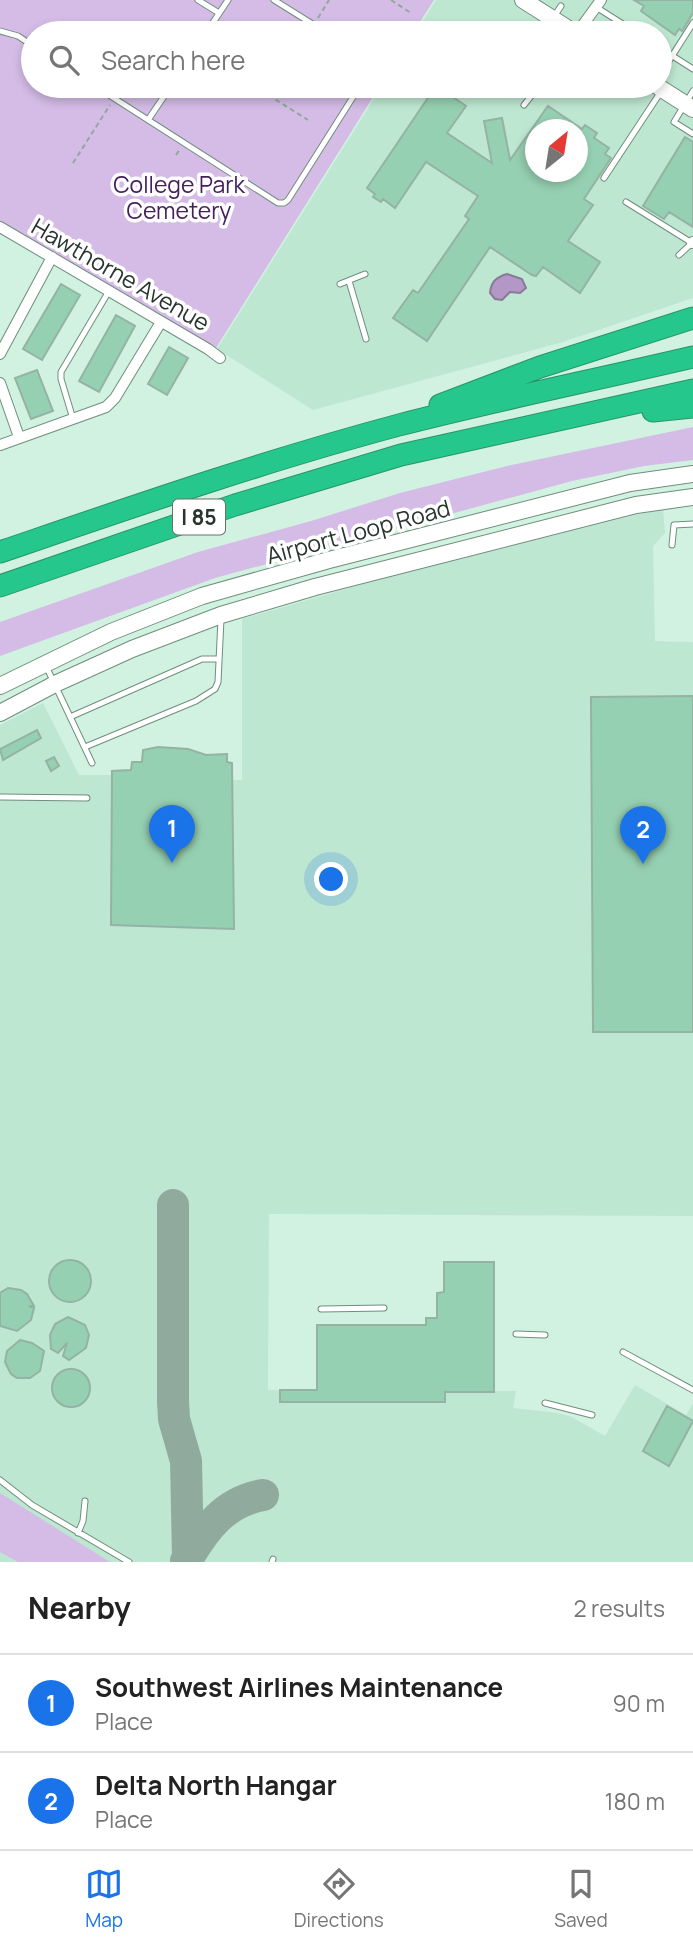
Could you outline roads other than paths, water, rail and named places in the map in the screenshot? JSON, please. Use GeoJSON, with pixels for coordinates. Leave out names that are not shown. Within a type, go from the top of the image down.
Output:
{"type":"FeatureCollection","features":[{"type":"Feature","properties":{"kind":"highway"},"geometry":{"type":"LineString","coordinates":[[401,425],[490,385],[693,318]]}},
{"type":"Feature","properties":{"kind":"highway","name":"I 85"},"geometry":{"type":"LineString","coordinates":[[0,552],[187,488],[401,425],[693,357]]}},
{"type":"Feature","properties":{"kind":"highway","name":"I 85"},"geometry":{"type":"LineString","coordinates":[[0,586],[234,505],[401,455],[693,390]]}},
{"type":"Feature","properties":{"kind":"highway"},"geometry":{"type":"LineString","coordinates":[[401,455],[441,458],[599,419],[693,407]]}},
{"type":"Feature","properties":{"kind":"main road"},"geometry":{"type":"LineString","coordinates":[[523,0],[557,12],[565,21]]}},
{"type":"Feature","properties":{"kind":"main road"},"geometry":{"type":"LineString","coordinates":[[672,91],[690,101]]}},
{"type":"Feature","properties":{"kind":"main road","name":"Airport Loop Road"},"geometry":{"type":"LineString","coordinates":[[0,686],[111,632],[202,596],[329,560],[630,483],[693,474]]}},
{"type":"Feature","properties":{"kind":"main road","name":"Airport Loop Road"},"geometry":{"type":"LineString","coordinates":[[0,713],[132,649],[221,615],[315,587],[636,505],[693,497]]}},
{"type":"Feature","properties":{"kind":"street"},"geometry":{"type":"LineString","coordinates":[[585,21],[598,4]]}},
{"type":"Feature","properties":{"kind":"street","name":"Hawthorne Avenue"},"geometry":{"type":"LineString","coordinates":[[0,227],[220,358]]}},
{"type":"Feature","properties":{"kind":"street"},"geometry":{"type":"LineString","coordinates":[[0,354],[52,257]]}},
{"type":"Feature","properties":{"kind":"street"},"geometry":{"type":"LineString","coordinates":[[0,445],[106,407],[115,398],[161,322]]}},
{"type":"Feature","properties":{"kind":"street"},"geometry":{"type":"LineString","coordinates":[[0,383],[19,438]]}},
{"type":"Feature","properties":{"kind":"lane"},"geometry":{"type":"LineString","coordinates":[[198,0],[219,13]]}},
{"type":"Feature","properties":{"kind":"lane"},"geometry":{"type":"LineString","coordinates":[[214,21],[228,0]]}},
{"type":"Feature","properties":{"kind":"lane"},"geometry":{"type":"LineString","coordinates":[[274,0],[307,21]]}},
{"type":"Feature","properties":{"kind":"lane"},"geometry":{"type":"LineString","coordinates":[[598,4],[620,21]]}},
{"type":"Feature","properties":{"kind":"lane"},"geometry":{"type":"LineString","coordinates":[[693,23],[672,56],[693,69]]}},
{"type":"Feature","properties":{"kind":"lane"},"geometry":{"type":"LineString","coordinates":[[0,31],[21,38]]}},
{"type":"Feature","properties":{"kind":"lane"},"geometry":{"type":"LineString","coordinates":[[115,98],[278,203],[284,203],[352,98]]}},
{"type":"Feature","properties":{"kind":"lane"},"geometry":{"type":"LineString","coordinates":[[148,120],[163,98]]}},
{"type":"Feature","properties":{"kind":"lane"},"geometry":{"type":"LineString","coordinates":[[524,105],[529,98]]}},
{"type":"Feature","properties":{"kind":"lane"},"geometry":{"type":"LineString","coordinates":[[604,178],[652,98]]}},
{"type":"Feature","properties":{"kind":"lane"},"geometry":{"type":"LineString","coordinates":[[690,101],[674,122],[693,134]]}},
{"type":"Feature","properties":{"kind":"lane"},"geometry":{"type":"LineString","coordinates":[[626,202],[693,243],[679,255]]}},
{"type":"Feature","properties":{"kind":"lane"},"geometry":{"type":"LineString","coordinates":[[340,284],[365,274]]}},
{"type":"Feature","properties":{"kind":"lane"},"geometry":{"type":"LineString","coordinates":[[349,281],[366,339]]}},
{"type":"Feature","properties":{"kind":"lane"},"geometry":{"type":"LineString","coordinates":[[73,419],[61,372],[109,291]]}},
{"type":"Feature","properties":{"kind":"lane"},"geometry":{"type":"LineString","coordinates":[[672,545],[674,525],[693,524]]}},
{"type":"Feature","properties":{"kind":"lane"},"geometry":{"type":"LineString","coordinates":[[85,747],[215,690],[218,682],[221,615]]}},
{"type":"Feature","properties":{"kind":"lane"},"geometry":{"type":"LineString","coordinates":[[71,717],[202,659],[219,659]]}},
{"type":"Feature","properties":{"kind":"lane"},"geometry":{"type":"LineString","coordinates":[[44,663],[92,764]]}},
{"type":"Feature","properties":{"kind":"lane"},"geometry":{"type":"LineString","coordinates":[[0,797],[87,798]]}},
{"type":"Feature","properties":{"kind":"lane"},"geometry":{"type":"LineString","coordinates":[[321,1309],[384,1308]]}},
{"type":"Feature","properties":{"kind":"lane"},"geometry":{"type":"LineString","coordinates":[[516,1334],[545,1335]]}},
{"type":"Feature","properties":{"kind":"lane"},"geometry":{"type":"LineString","coordinates":[[623,1352],[693,1390]]}},
{"type":"Feature","properties":{"kind":"lane"},"geometry":{"type":"LineString","coordinates":[[545,1403],[593,1415]]}},
{"type":"Feature","properties":{"kind":"lane"},"geometry":{"type":"LineString","coordinates":[[0,1480],[20,1498],[130,1562]]}},
{"type":"Feature","properties":{"kind":"lane"},"geometry":{"type":"LineString","coordinates":[[78,1532],[83,1521],[85,1500]]}},
{"type":"Feature","properties":{"kind":"place","name":"Southwest Airlines Maintenance"},"geometry":{"type":"Point","coordinates":[172,863]}},
{"type":"Feature","properties":{"kind":"place","name":"Delta North Hangar"},"geometry":{"type":"Point","coordinates":[643,864]}},
{"type":"Feature","properties":{"kind":"park label","name":"College Park Cemetery"},"geometry":{"type":"Point","coordinates":[179,197]}}]}
